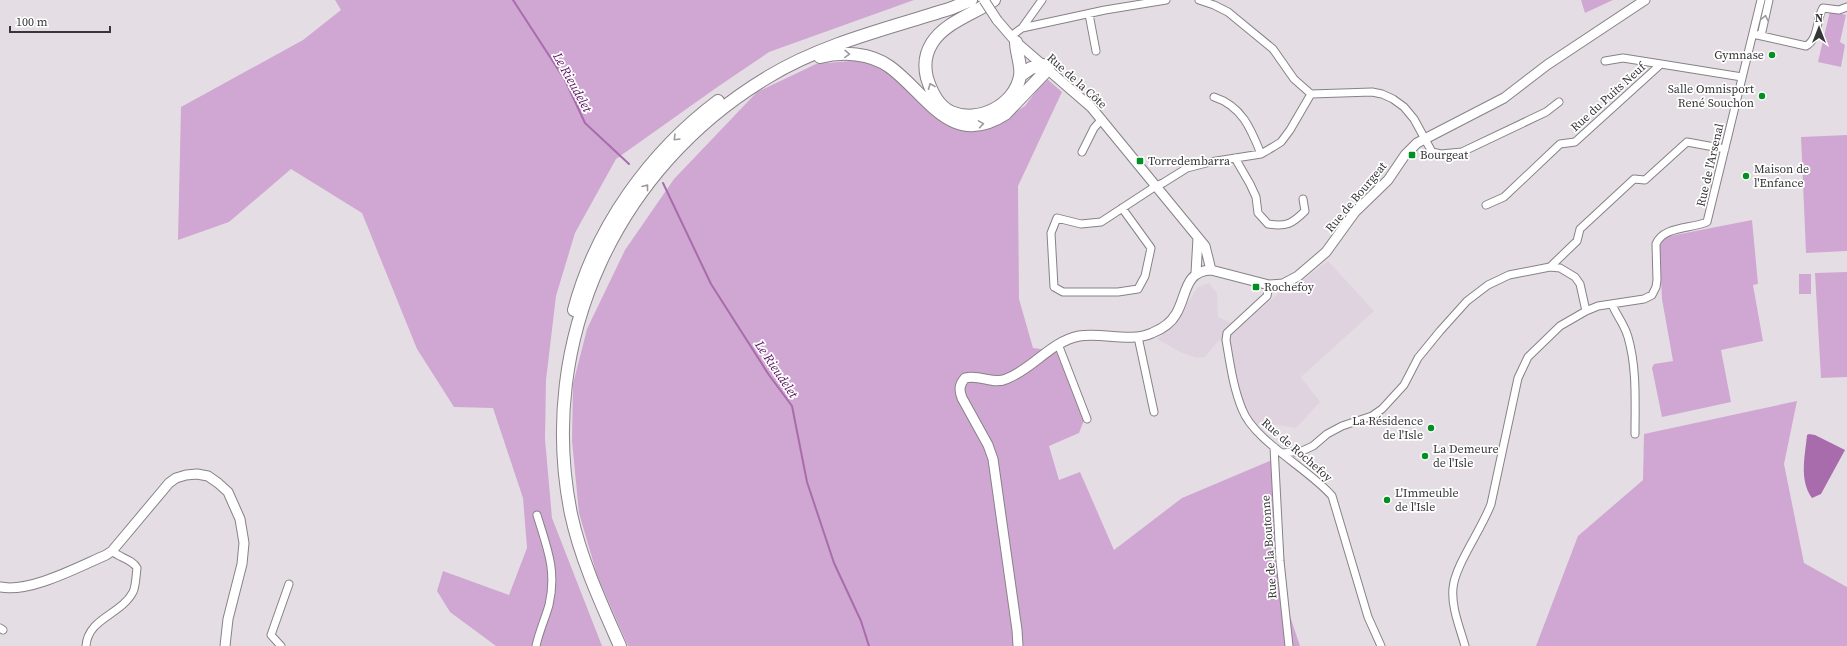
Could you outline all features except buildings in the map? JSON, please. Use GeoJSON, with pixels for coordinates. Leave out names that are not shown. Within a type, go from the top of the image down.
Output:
{"type":"FeatureCollection","features":[{"type":"Feature","properties":{"kind":"highway"},"geometry":{"type":"LineString","coordinates":[[612,646],[581,572],[566,522],[559,473],[556,435],[560,380],[569,330],[579,293],[600,242],[641,176],[682,131],[699,115],[726,96],[772,68],[826,42],[959,0]]}},
{"type":"Feature","properties":{"kind":"highway"},"geometry":{"type":"LineString","coordinates":[[620,646],[589,573],[580,546],[566,480],[562,429],[567,370],[582,308],[602,259],[615,233],[646,186],[688,138],[730,102],[770,76],[829,48],[952,8],[971,0]]}},
{"type":"Feature","properties":{"kind":"highway"},"geometry":{"type":"LineString","coordinates":[[994,0],[946,28],[932,43],[927,52],[925,69],[930,89],[941,104],[951,111],[964,115],[977,115],[997,109],[1016,88],[1021,74],[1014,40]]}},
{"type":"Feature","properties":{"kind":"highway"},"geometry":{"type":"LineString","coordinates":[[770,76],[830,55],[845,54],[876,59],[889,66],[906,80],[933,108],[945,118],[962,124],[974,125],[990,122],[1004,114],[1045,67]]}},
{"type":"Feature","properties":{"kind":"highway"},"geometry":{"type":"LineString","coordinates":[[1021,74],[1031,68],[1045,67]]}},
{"type":"Feature","properties":{"kind":"street","name":"Rue de la Côte"},"geometry":{"type":"LineString","coordinates":[[984,0],[997,20],[1014,40],[1091,106],[1102,119],[1205,246],[1211,270]]}},
{"type":"Feature","properties":{"kind":"street"},"geometry":{"type":"LineString","coordinates":[[1014,40],[1042,0]]}},
{"type":"Feature","properties":{"kind":"street"},"geometry":{"type":"LineString","coordinates":[[1022,28],[1166,0]]}},
{"type":"Feature","properties":{"kind":"street"},"geometry":{"type":"LineString","coordinates":[[1199,0],[1214,4],[1228,12],[1273,49],[1294,79],[1311,94],[1372,92],[1382,94],[1404,107],[1414,119],[1432,152],[1441,154],[1462,152],[1546,112],[1559,102]]}},
{"type":"Feature","properties":{"kind":"street","name":"Rue de Bourgeat"},"geometry":{"type":"LineString","coordinates":[[1196,273],[1211,270],[1268,284],[1283,284],[1298,276],[1326,252],[1367,199],[1388,180],[1409,150],[1424,138],[1504,98],[1547,65],[1645,0]]}},
{"type":"Feature","properties":{"kind":"street","name":"Rue de l'Arsenal"},"geometry":{"type":"LineString","coordinates":[[1586,310],[1598,306],[1644,299],[1654,291],[1657,280],[1656,244],[1658,239],[1664,234],[1707,222],[1761,0]]}},
{"type":"Feature","properties":{"kind":"street"},"geometry":{"type":"LineString","coordinates":[[1761,36],[1769,0]]}},
{"type":"Feature","properties":{"kind":"street"},"geometry":{"type":"LineString","coordinates":[[1753,34],[1806,46],[1811,44],[1814,38],[1819,14],[1823,8],[1839,10],[1847,7]]}},
{"type":"Feature","properties":{"kind":"street"},"geometry":{"type":"LineString","coordinates":[[1089,14],[1096,51]]}},
{"type":"Feature","properties":{"kind":"street"},"geometry":{"type":"LineString","coordinates":[[1605,61],[1623,58],[1662,64]]}},
{"type":"Feature","properties":{"kind":"street","name":"Rue du Puits Neuf"},"geometry":{"type":"LineString","coordinates":[[1486,205],[1504,197],[1560,144],[1575,142],[1662,64],[1742,77]]}},
{"type":"Feature","properties":{"kind":"street"},"geometry":{"type":"LineString","coordinates":[[1122,208],[1151,248],[1145,276],[1138,289],[1118,292],[1063,292],[1054,287],[1051,233],[1057,218],[1080,224],[1102,222],[1122,208],[1156,186],[1187,168],[1210,162],[1261,154],[1281,142],[1311,94]]}},
{"type":"Feature","properties":{"kind":"street"},"geometry":{"type":"LineString","coordinates":[[1214,97],[1226,101],[1235,107],[1250,128],[1261,154]]}},
{"type":"Feature","properties":{"kind":"street"},"geometry":{"type":"LineString","coordinates":[[1082,152],[1094,128],[1102,119]]}},
{"type":"Feature","properties":{"kind":"street"},"geometry":{"type":"LineString","coordinates":[[1550,267],[1577,241],[1580,229],[1602,208],[1634,179],[1644,180],[1687,142],[1725,149]]}},
{"type":"Feature","properties":{"kind":"street"},"geometry":{"type":"LineString","coordinates":[[1235,158],[1256,197],[1258,213],[1268,224],[1281,226],[1294,221],[1305,210],[1303,199]]}},
{"type":"Feature","properties":{"kind":"street"},"geometry":{"type":"LineString","coordinates":[[1018,646],[993,459],[959,390],[960,384],[965,378],[978,376],[995,380],[1004,380],[1017,375],[1058,344],[1070,338],[1082,336],[1138,337],[1152,334],[1167,325],[1176,314],[1190,281],[1196,273],[1198,238]]}},
{"type":"Feature","properties":{"kind":"street"},"geometry":{"type":"LineString","coordinates":[[1283,453],[1302,451],[1313,446],[1327,434],[1342,426],[1372,416],[1382,409],[1404,385],[1418,358],[1440,331],[1467,301],[1488,285],[1509,275],[1550,267],[1560,268],[1575,277],[1580,284],[1586,310],[1560,326],[1545,340],[1528,358],[1518,378],[1491,504],[1456,574],[1453,588],[1454,609],[1465,646]]}},
{"type":"Feature","properties":{"kind":"street","name":"Rue de Rochefoy"},"geometry":{"type":"LineString","coordinates":[[1268,284],[1267,296],[1227,333],[1226,340],[1242,410],[1253,427],[1274,447],[1322,485],[1332,496],[1368,617],[1381,646]]}},
{"type":"Feature","properties":{"kind":"street"},"geometry":{"type":"LineString","coordinates":[[1612,304],[1623,322],[1632,355],[1635,396],[1635,434]]}},
{"type":"Feature","properties":{"kind":"street"},"geometry":{"type":"LineString","coordinates":[[1138,337],[1154,412]]}},
{"type":"Feature","properties":{"kind":"street"},"geometry":{"type":"LineString","coordinates":[[1058,344],[1087,419]]}},
{"type":"Feature","properties":{"kind":"street","name":"Rue de la Boutonne"},"geometry":{"type":"LineString","coordinates":[[1274,447],[1280,561],[1288,646]]}},
{"type":"Feature","properties":{"kind":"street"},"geometry":{"type":"LineString","coordinates":[[0,587],[22,587],[41,582],[84,565],[112,551],[169,483],[176,478],[186,475],[197,474],[208,476],[228,492],[240,519],[244,543],[242,564],[228,619],[225,646]]}},
{"type":"Feature","properties":{"kind":"street"},"geometry":{"type":"LineString","coordinates":[[536,646],[549,605],[553,580],[550,555],[537,515]]}},
{"type":"Feature","properties":{"kind":"street"},"geometry":{"type":"LineString","coordinates":[[86,646],[88,633],[94,626],[120,607],[133,592],[137,568],[135,564],[116,555],[112,551]]}},
{"type":"Feature","properties":{"kind":"street"},"geometry":{"type":"LineString","coordinates":[[281,646],[271,635],[290,584]]}},
{"type":"Feature","properties":{"kind":"shaded area"},"geometry":{"type":"Polygon","coordinates":[[[335,0],[914,0],[769,52],[716,88],[616,159],[575,233],[556,296],[546,380],[545,439],[552,518],[602,646],[496,646],[450,612],[437,591],[443,571],[509,595],[527,548],[523,498],[493,408],[454,407],[417,349],[362,213],[291,169],[229,222],[178,240],[181,107],[303,40],[341,10],[335,0]]]}},
{"type":"Feature","properties":{"kind":"shaded area"},"geometry":{"type":"Polygon","coordinates":[[[1581,0],[1613,0],[1585,13],[1581,0]]]}},
{"type":"Feature","properties":{"kind":"shaded area"},"geometry":{"type":"Polygon","coordinates":[[[1830,11],[1846,15],[1840,42],[1845,45],[1841,67],[1818,62],[1830,11]]]}},
{"type":"Feature","properties":{"kind":"shaded area"},"geometry":{"type":"Polygon","coordinates":[[[860,60],[890,72],[933,116],[963,129],[992,126],[1025,106],[1046,78],[1062,92],[1018,186],[1019,299],[1033,348],[1056,351],[1084,420],[1079,433],[1049,446],[1059,480],[1080,472],[1114,550],[1182,498],[1277,458],[1288,610],[1300,646],[628,646],[597,575],[579,513],[572,441],[573,384],[587,329],[625,250],[674,179],[757,92],[816,64],[860,60]]]}},
{"type":"Feature","properties":{"kind":"shaded area"},"geometry":{"type":"Polygon","coordinates":[[[1847,135],[1847,251],[1806,253],[1801,137],[1847,135]]]}},
{"type":"Feature","properties":{"kind":"shaded area"},"geometry":{"type":"Polygon","coordinates":[[[1752,220],[1758,284],[1753,285],[1763,341],[1721,350],[1731,402],[1662,417],[1652,368],[1654,364],[1673,361],[1662,299],[1659,244],[1665,237],[1752,220]]]}},
{"type":"Feature","properties":{"kind":"shaded area"},"geometry":{"type":"Polygon","coordinates":[[[1328,261],[1374,311],[1301,377],[1320,402],[1296,428],[1264,423],[1258,425],[1250,416],[1243,402],[1230,345],[1219,340],[1205,357],[1196,358],[1180,352],[1157,339],[1172,327],[1198,287],[1209,283],[1217,293],[1218,317],[1240,327],[1280,292],[1291,294],[1303,280],[1328,261]]]}},
{"type":"Feature","properties":{"kind":"shaded area"},"geometry":{"type":"Polygon","coordinates":[[[1847,272],[1847,377],[1821,378],[1815,273],[1847,272]]]}},
{"type":"Feature","properties":{"kind":"shaded area"},"geometry":{"type":"Polygon","coordinates":[[[1799,274],[1811,274],[1811,294],[1799,294],[1799,274]]]}},
{"type":"Feature","properties":{"kind":"shaded area"},"geometry":{"type":"Polygon","coordinates":[[[1797,401],[1784,464],[1804,563],[1847,587],[1847,646],[1536,646],[1578,536],[1643,480],[1644,434],[1797,401]]]}},
{"type":"Feature","properties":{"kind":"shaded area"},"geometry":{"type":"Polygon","coordinates":[[[1807,435],[1815,435],[1845,450],[1821,494],[1812,498],[1805,484],[1804,476],[1805,451],[1807,435]]]}},
{"type":"Feature","properties":{"kind":"waterway","name":"Le Rieudelet"},"geometry":{"type":"LineString","coordinates":[[513,0],[565,80],[585,123],[629,164]]}},
{"type":"Feature","properties":{"kind":"waterway","name":"Le Rieudelet"},"geometry":{"type":"LineString","coordinates":[[663,183],[711,284],[769,375],[792,406],[807,482],[834,563],[861,621],[869,646]]}},
{"type":"Feature","properties":{"kind":"place","name":"Gymnase"},"geometry":{"type":"Point","coordinates":[1772,55]}},
{"type":"Feature","properties":{"kind":"place","name":"Salle Omnisport René Souchon"},"geometry":{"type":"Point","coordinates":[1762,96]}},
{"type":"Feature","properties":{"kind":"place","name":"Bourgeat"},"geometry":{"type":"Point","coordinates":[1412,155]}},
{"type":"Feature","properties":{"kind":"place","name":"Torredembarra"},"geometry":{"type":"Point","coordinates":[1140,161]}},
{"type":"Feature","properties":{"kind":"place","name":"Maison de l'Enfance"},"geometry":{"type":"Point","coordinates":[1746,176]}},
{"type":"Feature","properties":{"kind":"place","name":"Rochefoy"},"geometry":{"type":"Point","coordinates":[1256,287]}},
{"type":"Feature","properties":{"kind":"place","name":"La Résidence de l'Isle"},"geometry":{"type":"Point","coordinates":[1431,428]}},
{"type":"Feature","properties":{"kind":"place","name":"La Demeure de l'Isle"},"geometry":{"type":"Point","coordinates":[1425,456]}},
{"type":"Feature","properties":{"kind":"place","name":"L'Immeuble de l'Isle"},"geometry":{"type":"Point","coordinates":[1387,500]}}]}
